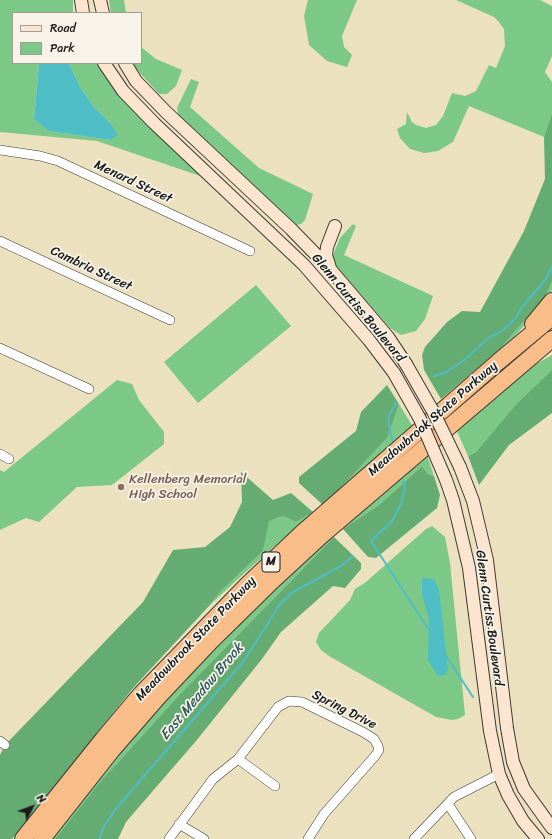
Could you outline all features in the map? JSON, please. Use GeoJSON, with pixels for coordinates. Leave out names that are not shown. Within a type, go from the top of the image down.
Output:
{"type":"FeatureCollection","features":[{"type":"Feature","properties":{"kind":"highway"},"geometry":{"type":"LineString","coordinates":[[515,348],[552,301]]}},
{"type":"Feature","properties":{"kind":"highway","name":"Meadowbrook State Parkway"},"geometry":{"type":"LineString","coordinates":[[23,839],[75,773],[137,700],[202,629],[307,528],[552,317]]}},
{"type":"Feature","properties":{"kind":"highway","name":"Meadowbrook State Parkway"},"geometry":{"type":"LineString","coordinates":[[42,839],[112,750],[159,696],[222,630],[321,536],[552,339]]}},
{"type":"Feature","properties":{"kind":"highway"},"geometry":{"type":"LineString","coordinates":[[527,361],[552,350]]}},
{"type":"Feature","properties":{"kind":"main road"},"geometry":{"type":"LineString","coordinates":[[81,0],[83,12]]}},
{"type":"Feature","properties":{"kind":"main road"},"geometry":{"type":"LineString","coordinates":[[100,0],[103,12]]}},
{"type":"Feature","properties":{"kind":"main road","name":"Glenn Curtiss Boulevard"},"geometry":{"type":"LineString","coordinates":[[105,64],[123,91],[154,123],[296,257],[347,315],[394,373],[420,419],[453,500],[469,568],[490,731],[499,774],[508,796],[523,821],[538,839]]}},
{"type":"Feature","properties":{"kind":"main road","name":"Glenn Curtiss Boulevard"},"geometry":{"type":"LineString","coordinates":[[126,64],[136,81],[166,112],[291,229],[330,269],[377,324],[406,364],[437,419],[460,467],[473,501],[487,560],[507,728],[513,762],[524,789],[552,828]]}},
{"type":"Feature","properties":{"kind":"main road"},"geometry":{"type":"LineString","coordinates":[[330,269],[326,256],[327,247],[336,226]]}},
{"type":"Feature","properties":{"kind":"main road"},"geometry":{"type":"LineString","coordinates":[[347,315],[365,318],[377,324]]}},
{"type":"Feature","properties":{"kind":"street","name":"Menard Street"},"geometry":{"type":"LineString","coordinates":[[0,150],[40,156],[58,161],[250,251]]}},
{"type":"Feature","properties":{"kind":"street","name":"Cambria Street"},"geometry":{"type":"LineString","coordinates":[[0,241],[170,320]]}},
{"type":"Feature","properties":{"kind":"street"},"geometry":{"type":"LineString","coordinates":[[0,348],[89,389]]}},
{"type":"Feature","properties":{"kind":"street"},"geometry":{"type":"LineString","coordinates":[[0,454],[9,459]]}},
{"type":"Feature","properties":{"kind":"street","name":"Spring Drive"},"geometry":{"type":"LineString","coordinates":[[169,839],[213,778],[238,759],[278,707],[289,701],[302,702],[362,732],[374,739],[379,750],[324,814],[308,839]]}},
{"type":"Feature","properties":{"kind":"street"},"geometry":{"type":"LineString","coordinates":[[238,759],[275,786]]}},
{"type":"Feature","properties":{"kind":"street"},"geometry":{"type":"LineString","coordinates":[[414,839],[454,797],[499,774]]}},
{"type":"Feature","properties":{"kind":"street"},"geometry":{"type":"LineString","coordinates":[[448,804],[471,839]]}},
{"type":"Feature","properties":{"kind":"street"},"geometry":{"type":"LineString","coordinates":[[179,824],[204,839]]}},
{"type":"Feature","properties":{"kind":"green space"},"geometry":{"type":"Polygon","coordinates":[[[0,0],[73,0],[73,12],[12,12],[12,64],[39,64],[34,119],[48,131],[110,140],[110,123],[94,107],[80,87],[69,64],[99,64],[116,86],[215,181],[97,141],[0,132],[0,0]]]}},
{"type":"Feature","properties":{"kind":"green space"},"geometry":{"type":"Polygon","coordinates":[[[109,0],[124,0],[126,12],[111,12],[109,0]]]}},
{"type":"Feature","properties":{"kind":"green space"},"geometry":{"type":"Polygon","coordinates":[[[308,0],[357,0],[342,36],[344,47],[352,55],[347,67],[327,61],[309,45],[304,16],[308,0]]]}},
{"type":"Feature","properties":{"kind":"green space"},"geometry":{"type":"Polygon","coordinates":[[[456,0],[540,0],[552,6],[552,56],[545,72],[552,82],[552,113],[544,137],[469,106],[453,142],[438,151],[424,153],[410,149],[400,138],[397,129],[406,124],[407,112],[412,122],[416,125],[426,128],[436,125],[443,116],[452,93],[465,96],[476,91],[489,65],[496,68],[505,46],[504,29],[494,17],[456,0]]]}},
{"type":"Feature","properties":{"kind":"green space"},"geometry":{"type":"Polygon","coordinates":[[[142,48],[156,59],[182,70],[176,86],[167,94],[159,94],[132,64],[142,64],[142,48]]]}},
{"type":"Feature","properties":{"kind":"green space"},"geometry":{"type":"Polygon","coordinates":[[[191,79],[199,82],[190,107],[259,168],[313,194],[305,220],[301,224],[292,226],[179,118],[177,108],[191,79]]]}},
{"type":"Feature","properties":{"kind":"green space"},"geometry":{"type":"Polygon","coordinates":[[[552,113],[552,282],[546,295],[501,348],[441,399],[424,370],[422,355],[425,347],[447,322],[462,311],[480,312],[524,231],[545,179],[544,137],[552,113]]]}},
{"type":"Feature","properties":{"kind":"green space"},"geometry":{"type":"Polygon","coordinates":[[[353,224],[356,226],[344,255],[433,296],[425,319],[416,331],[401,335],[390,328],[331,260],[340,238],[353,224]]]}},
{"type":"Feature","properties":{"kind":"green space"},"geometry":{"type":"Polygon","coordinates":[[[552,282],[552,290],[538,310],[515,336],[501,348],[546,295],[552,282]]]}},
{"type":"Feature","properties":{"kind":"green space"},"geometry":{"type":"Polygon","coordinates":[[[256,285],[291,326],[198,403],[164,362],[256,285]]]}},
{"type":"Feature","properties":{"kind":"green space"},"geometry":{"type":"Polygon","coordinates":[[[552,355],[552,370],[517,403],[476,452],[468,456],[456,429],[495,395],[534,365],[552,355]]]}},
{"type":"Feature","properties":{"kind":"green space"},"geometry":{"type":"Polygon","coordinates":[[[552,370],[552,413],[509,445],[479,485],[468,456],[476,452],[517,403],[552,370]]]}},
{"type":"Feature","properties":{"kind":"green space"},"geometry":{"type":"Polygon","coordinates":[[[117,380],[132,384],[139,400],[164,432],[164,444],[112,485],[77,487],[39,522],[26,518],[0,530],[0,470],[4,472],[117,380]]]}},
{"type":"Feature","properties":{"kind":"green space"},"geometry":{"type":"Polygon","coordinates":[[[387,385],[399,404],[388,437],[324,506],[299,483],[299,477],[356,431],[361,412],[387,385]]]}},
{"type":"Feature","properties":{"kind":"green space"},"geometry":{"type":"Polygon","coordinates":[[[399,404],[413,427],[324,506],[388,437],[399,404]]]}},
{"type":"Feature","properties":{"kind":"green space"},"geometry":{"type":"Polygon","coordinates":[[[427,455],[434,476],[428,474],[422,466],[379,505],[343,529],[341,527],[427,455]]]}},
{"type":"Feature","properties":{"kind":"green space"},"geometry":{"type":"Polygon","coordinates":[[[422,466],[428,474],[434,476],[440,495],[437,508],[376,558],[368,557],[343,529],[379,505],[422,466]]]}},
{"type":"Feature","properties":{"kind":"green space"},"geometry":{"type":"Polygon","coordinates":[[[241,472],[273,500],[291,493],[313,512],[296,522],[283,516],[269,521],[263,551],[221,591],[134,687],[12,839],[0,839],[0,755],[5,745],[143,602],[173,550],[205,547],[230,527],[242,502],[241,472]]]}},
{"type":"Feature","properties":{"kind":"green space"},"geometry":{"type":"Polygon","coordinates":[[[313,512],[209,606],[221,591],[263,551],[268,521],[283,516],[296,522],[313,512]]]}},
{"type":"Feature","properties":{"kind":"green space"},"geometry":{"type":"Polygon","coordinates":[[[432,526],[445,537],[450,563],[465,715],[458,719],[452,720],[436,717],[329,656],[321,650],[316,642],[319,633],[350,600],[355,589],[366,582],[426,529],[432,526]]]}},
{"type":"Feature","properties":{"kind":"green space"},"geometry":{"type":"Polygon","coordinates":[[[333,535],[334,537],[181,693],[99,783],[55,839],[48,839],[90,786],[163,702],[222,641],[333,535]]]}},
{"type":"Feature","properties":{"kind":"green space"},"geometry":{"type":"Polygon","coordinates":[[[334,537],[361,563],[361,569],[345,588],[333,586],[281,632],[262,659],[196,741],[126,822],[118,839],[55,839],[99,783],[181,693],[334,537]]]}},
{"type":"Feature","properties":{"kind":"water"},"geometry":{"type":"Polygon","coordinates":[[[39,64],[69,64],[80,87],[94,107],[110,123],[118,135],[110,140],[48,131],[34,119],[39,64]]]}},
{"type":"Feature","properties":{"kind":"water"},"geometry":{"type":"Polygon","coordinates":[[[422,578],[434,579],[439,590],[448,670],[445,675],[438,676],[428,660],[429,619],[422,594],[422,578]]]}},
{"type":"Feature","properties":{"kind":"waterway","name":"East Meadow Brook"},"geometry":{"type":"LineString","coordinates":[[434,376],[447,372],[467,358],[487,339],[503,330],[516,318],[523,306],[546,279],[552,267]]}},
{"type":"Feature","properties":{"kind":"waterway"},"geometry":{"type":"LineString","coordinates":[[392,440],[388,418],[396,403]]}},
{"type":"Feature","properties":{"kind":"waterway"},"geometry":{"type":"LineString","coordinates":[[403,480],[405,488],[401,504],[392,521],[371,541],[429,630]]}},
{"type":"Feature","properties":{"kind":"waterway","name":"East Meadow Brook"},"geometry":{"type":"LineString","coordinates":[[99,839],[104,826],[119,805],[243,662],[280,604],[293,592],[341,566],[352,557]]}},
{"type":"Feature","properties":{"kind":"waterway"},"geometry":{"type":"LineString","coordinates":[[446,656],[473,697]]}},
{"type":"Feature","properties":{"kind":"place","name":"Kellenberg Memorial High School"},"geometry":{"type":"Point","coordinates":[121,487]}}]}
